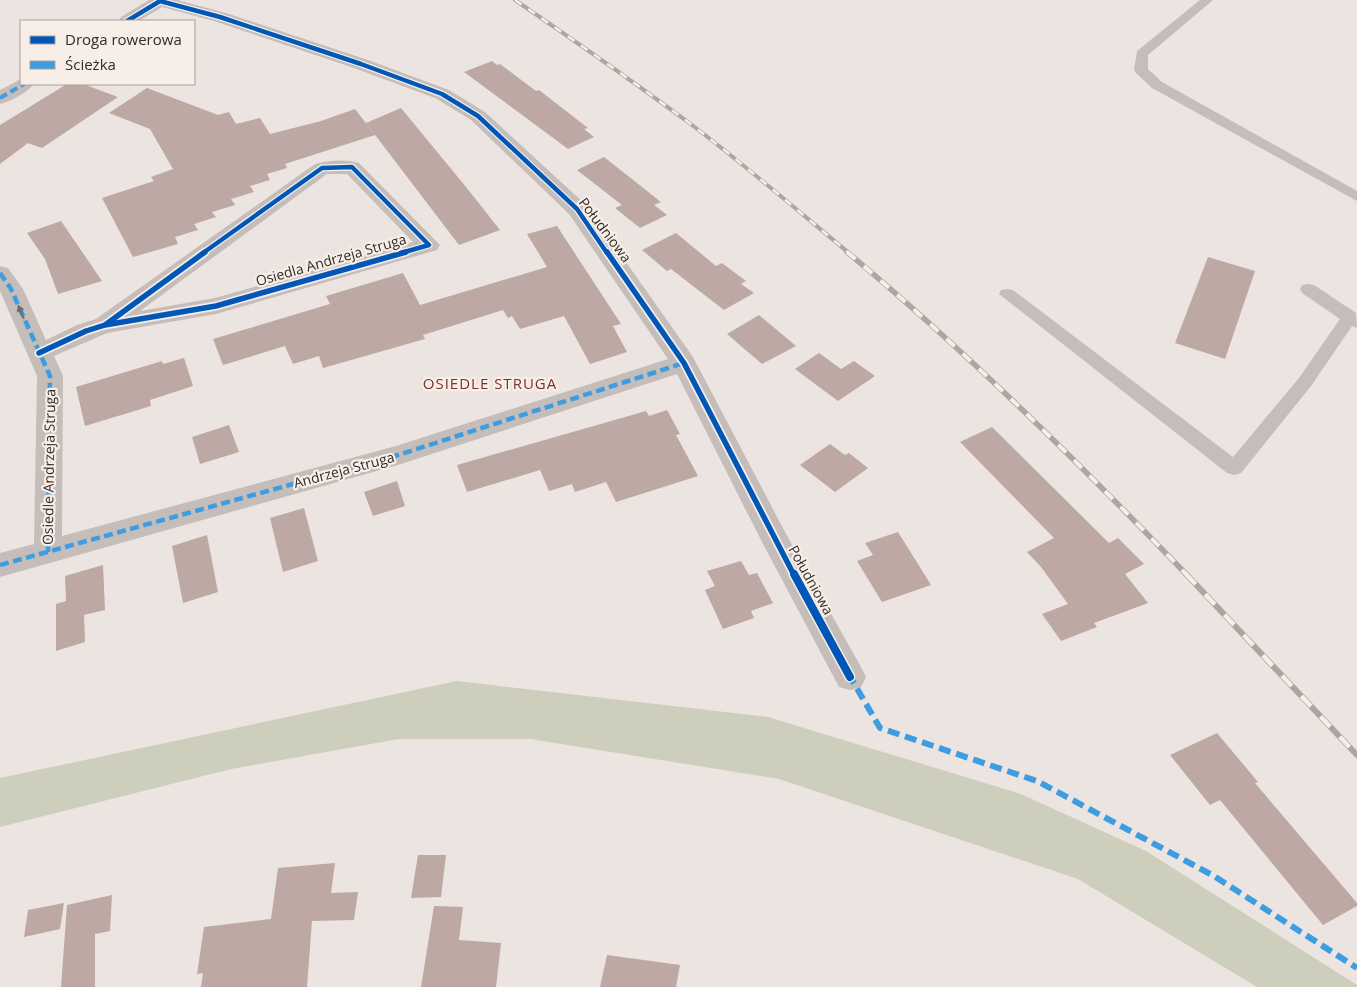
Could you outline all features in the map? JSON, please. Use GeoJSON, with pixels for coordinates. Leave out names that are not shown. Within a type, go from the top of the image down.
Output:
{"type":"FeatureCollection","features":[{"type":"Feature","properties":{"kind":"street"},"geometry":{"type":"LineString","coordinates":[[128,20],[161,1]]}},
{"type":"Feature","properties":{"kind":"street","name":"Południowa"},"geometry":{"type":"LineString","coordinates":[[161,1],[220,17],[361,64],[442,94],[478,116],[577,209],[684,363],[775,540],[850,678]]}},
{"type":"Feature","properties":{"kind":"street"},"geometry":{"type":"LineString","coordinates":[[0,98],[22,85]]}},
{"type":"Feature","properties":{"kind":"street","name":"Osiedla Andrzeja Struga"},"geometry":{"type":"LineString","coordinates":[[39,353],[86,331],[105,325],[216,306],[429,245],[352,167],[322,168],[105,325]]}},
{"type":"Feature","properties":{"kind":"street","name":"Osiedle Andrzeja Struga"},"geometry":{"type":"LineString","coordinates":[[0,273],[11,289],[50,376],[48,552]]}},
{"type":"Feature","properties":{"kind":"street","name":"Andrzeja Struga"},"geometry":{"type":"LineString","coordinates":[[0,565],[398,455],[684,363]]}},
{"type":"Feature","properties":{"kind":"lane"},"geometry":{"type":"LineString","coordinates":[[1207,0],[1142,54],[1141,70],[1157,85],[1357,197]]}},
{"type":"Feature","properties":{"kind":"lane"},"geometry":{"type":"LineString","coordinates":[[1007,294],[1234,468],[1354,320],[1308,289]]}},
{"type":"Feature","properties":{"kind":"green space"},"geometry":{"type":"Polygon","coordinates":[[[457,681],[768,717],[1021,794],[1146,851],[1357,985],[1357,987],[1257,987],[1078,879],[779,779],[530,739],[399,739],[231,769],[0,827],[0,778],[457,681]]]}},
{"type":"Feature","properties":{"kind":"building"},"geometry":{"type":"Polygon","coordinates":[[[492,61],[497,65],[500,64],[536,91],[539,90],[588,128],[584,129],[594,137],[568,149],[464,72],[492,61]]]}},
{"type":"Feature","properties":{"kind":"building"},"geometry":{"type":"Polygon","coordinates":[[[65,85],[86,85],[118,97],[42,148],[28,143],[0,164],[0,125],[65,85]]]}},
{"type":"Feature","properties":{"kind":"building"},"geometry":{"type":"Polygon","coordinates":[[[147,88],[218,115],[229,112],[236,124],[260,118],[270,134],[321,121],[355,109],[375,135],[285,164],[287,168],[267,174],[270,180],[250,186],[254,192],[231,199],[235,205],[212,212],[216,217],[194,224],[198,230],[175,237],[178,244],[133,257],[102,198],[154,181],[151,177],[173,169],[150,129],[109,113],[147,88]]]}},
{"type":"Feature","properties":{"kind":"building"},"geometry":{"type":"Polygon","coordinates":[[[401,108],[500,230],[459,245],[366,123],[401,108]]]}},
{"type":"Feature","properties":{"kind":"building"},"geometry":{"type":"Polygon","coordinates":[[[604,157],[661,202],[654,205],[667,215],[640,228],[615,208],[622,205],[577,170],[604,157]]]}},
{"type":"Feature","properties":{"kind":"building"},"geometry":{"type":"Polygon","coordinates":[[[61,221],[102,281],[58,294],[45,259],[27,233],[61,221]]]}},
{"type":"Feature","properties":{"kind":"building"},"geometry":{"type":"Polygon","coordinates":[[[557,226],[621,324],[613,326],[627,352],[590,364],[564,316],[520,329],[512,316],[508,318],[503,310],[423,335],[425,339],[323,368],[319,356],[293,364],[285,346],[223,365],[213,339],[330,304],[326,296],[403,273],[420,305],[547,267],[527,234],[557,226]]]}},
{"type":"Feature","properties":{"kind":"building"},"geometry":{"type":"Polygon","coordinates":[[[676,233],[716,266],[722,263],[746,281],[741,284],[754,293],[724,310],[671,269],[667,271],[642,250],[676,233]]]}},
{"type":"Feature","properties":{"kind":"building"},"geometry":{"type":"Polygon","coordinates":[[[1208,257],[1255,271],[1225,359],[1175,343],[1208,257]]]}},
{"type":"Feature","properties":{"kind":"building"},"geometry":{"type":"Polygon","coordinates":[[[759,315],[796,346],[762,364],[727,334],[759,315]]]}},
{"type":"Feature","properties":{"kind":"building"},"geometry":{"type":"Polygon","coordinates":[[[819,353],[841,369],[854,361],[875,376],[838,401],[795,369],[819,353]]]}},
{"type":"Feature","properties":{"kind":"building"},"geometry":{"type":"Polygon","coordinates":[[[184,358],[193,386],[150,400],[151,406],[85,426],[76,387],[162,361],[163,364],[184,358]]]}},
{"type":"Feature","properties":{"kind":"building"},"geometry":{"type":"Polygon","coordinates":[[[667,410],[680,434],[676,435],[698,476],[616,502],[606,482],[575,492],[572,484],[549,491],[540,470],[467,492],[457,465],[646,411],[649,416],[667,410]]]}},
{"type":"Feature","properties":{"kind":"building"},"geometry":{"type":"Polygon","coordinates":[[[229,425],[239,452],[200,464],[192,437],[229,425]]]}},
{"type":"Feature","properties":{"kind":"building"},"geometry":{"type":"Polygon","coordinates":[[[992,427],[1109,543],[1118,538],[1144,564],[1125,574],[1148,603],[1094,623],[1097,627],[1061,641],[1042,614],[1068,604],[1041,567],[1027,552],[1054,538],[960,442],[992,427]]]}},
{"type":"Feature","properties":{"kind":"building"},"geometry":{"type":"Polygon","coordinates":[[[830,444],[845,455],[849,453],[868,468],[835,492],[800,465],[830,444]]]}},
{"type":"Feature","properties":{"kind":"building"},"geometry":{"type":"Polygon","coordinates":[[[397,481],[405,506],[373,516],[364,492],[397,481]]]}},
{"type":"Feature","properties":{"kind":"building"},"geometry":{"type":"Polygon","coordinates":[[[304,508],[318,561],[283,572],[270,518],[304,508]]]}},
{"type":"Feature","properties":{"kind":"building"},"geometry":{"type":"Polygon","coordinates":[[[898,532],[931,585],[882,602],[857,561],[873,555],[865,543],[898,532]]]}},
{"type":"Feature","properties":{"kind":"building"},"geometry":{"type":"Polygon","coordinates":[[[207,535],[218,592],[183,603],[172,546],[207,535]]]}},
{"type":"Feature","properties":{"kind":"building"},"geometry":{"type":"Polygon","coordinates":[[[741,561],[749,575],[757,573],[773,603],[751,611],[754,618],[723,629],[705,590],[715,586],[707,571],[741,561]]]}},
{"type":"Feature","properties":{"kind":"building"},"geometry":{"type":"Polygon","coordinates":[[[103,565],[105,610],[84,615],[85,642],[56,651],[56,604],[66,601],[65,576],[103,565]]]}},
{"type":"Feature","properties":{"kind":"building"},"geometry":{"type":"Polygon","coordinates":[[[1217,733],[1258,782],[1255,783],[1357,903],[1357,906],[1323,925],[1220,800],[1210,805],[1170,755],[1217,733]]]}},
{"type":"Feature","properties":{"kind":"building"},"geometry":{"type":"Polygon","coordinates":[[[418,855],[446,855],[441,897],[411,898],[418,855]]]}},
{"type":"Feature","properties":{"kind":"building"},"geometry":{"type":"Polygon","coordinates":[[[335,863],[331,893],[358,892],[354,920],[312,921],[307,987],[201,987],[203,973],[197,974],[204,927],[271,919],[278,868],[335,863]]]}},
{"type":"Feature","properties":{"kind":"building"},"geometry":{"type":"Polygon","coordinates":[[[112,895],[110,931],[95,934],[95,987],[61,987],[67,905],[112,895]]]}},
{"type":"Feature","properties":{"kind":"building"},"geometry":{"type":"Polygon","coordinates":[[[64,903],[60,929],[24,937],[28,910],[64,903]]]}},
{"type":"Feature","properties":{"kind":"building"},"geometry":{"type":"Polygon","coordinates":[[[434,906],[463,907],[459,940],[501,943],[496,987],[421,987],[434,906]]]}},
{"type":"Feature","properties":{"kind":"building"},"geometry":{"type":"Polygon","coordinates":[[[607,955],[680,965],[676,987],[600,987],[607,955]]]}},
{"type":"Feature","properties":{"kind":"railway"},"geometry":{"type":"LineString","coordinates":[[515,0],[692,125],[849,253]]}},
{"type":"Feature","properties":{"kind":"railway"},"geometry":{"type":"LineString","coordinates":[[847,252],[936,329],[1022,409],[1187,575]]}},
{"type":"Feature","properties":{"kind":"railway"},"geometry":{"type":"LineString","coordinates":[[1186,574],[1357,755]]}},
{"type":"Feature","properties":{"kind":"marked path"},"geometry":{"type":"LineString","coordinates":[[0,98],[22,85]]}},
{"type":"Feature","properties":{"kind":"marked path"},"geometry":{"type":"LineString","coordinates":[[0,273],[11,289],[50,376],[48,552]]}},
{"type":"Feature","properties":{"kind":"marked path"},"geometry":{"type":"LineString","coordinates":[[0,565],[398,455],[684,363]]}},
{"type":"Feature","properties":{"kind":"marked path"},"geometry":{"type":"LineString","coordinates":[[848,673],[880,728],[1037,781],[1214,876],[1357,968]]}},
{"type":"Feature","properties":{"kind":"cycle path"},"geometry":{"type":"LineString","coordinates":[[129,20],[160,1],[220,17],[361,64],[442,94],[478,116],[577,209],[684,363],[775,540],[850,677]]}},
{"type":"Feature","properties":{"kind":"cycle path"},"geometry":{"type":"LineString","coordinates":[[39,353],[86,331],[105,325],[216,306],[429,245],[352,167],[322,168],[105,325]]}},
{"type":"Feature","properties":{"kind":"district","name":"OSIEDLE STRUGA"},"geometry":{"type":"Point","coordinates":[490,384]}}]}
